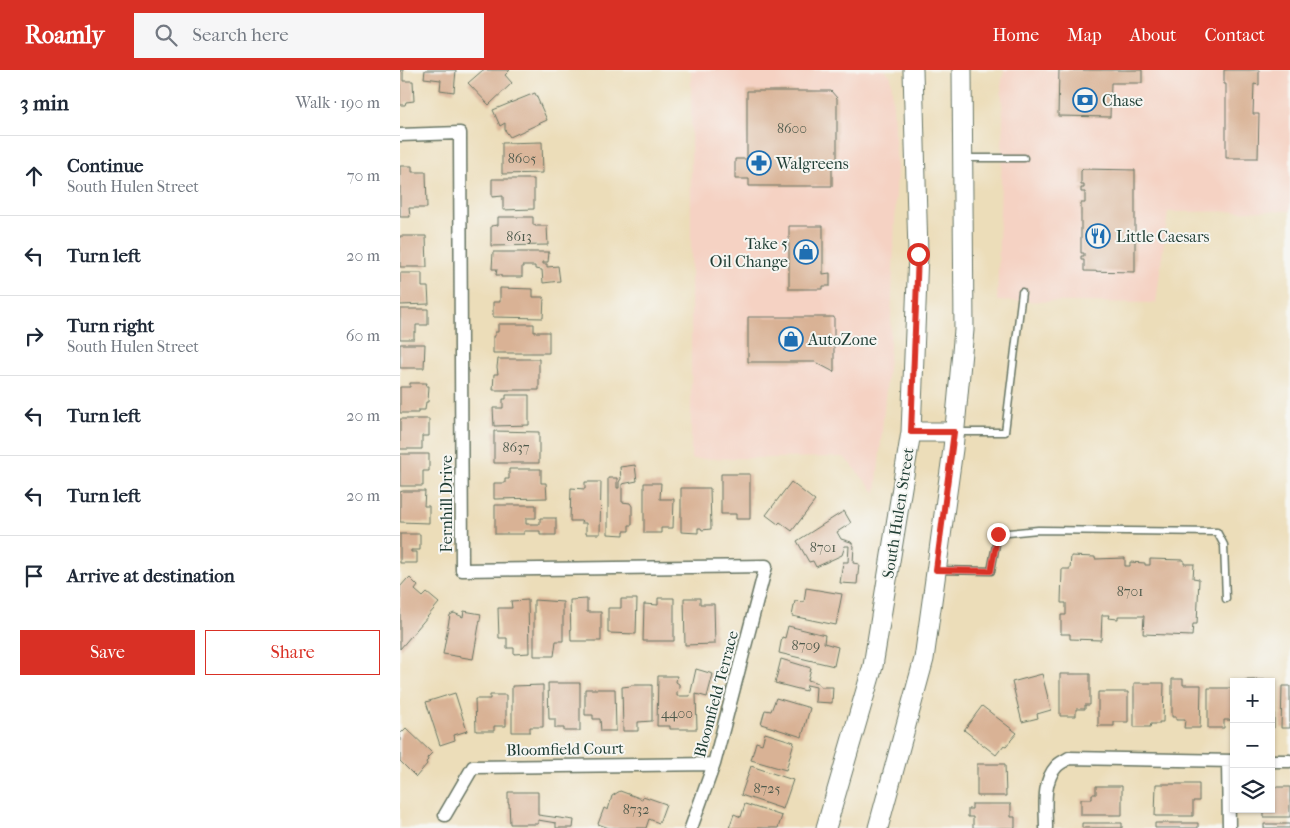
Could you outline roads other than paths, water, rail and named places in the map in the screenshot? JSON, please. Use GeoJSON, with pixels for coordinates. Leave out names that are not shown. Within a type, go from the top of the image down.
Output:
{"type":"FeatureCollection","features":[{"type":"Feature","properties":{"kind":"main road"},"geometry":{"type":"LineString","coordinates":[[878,828],[924,659],[954,432],[964,330],[962,70]]}},
{"type":"Feature","properties":{"kind":"main road","name":"South Hulen Street"},"geometry":{"type":"LineString","coordinates":[[826,828],[873,666],[911,432],[918,254],[911,72]]}},
{"type":"Feature","properties":{"kind":"main road"},"geometry":{"type":"LineString","coordinates":[[911,432],[954,432]]}},
{"type":"Feature","properties":{"kind":"street","name":"Fernhill Drive"},"geometry":{"type":"LineString","coordinates":[[400,135],[460,134],[462,570],[766,566]]}},
{"type":"Feature","properties":{"kind":"street","name":"Bloomfield Terrace"},"geometry":{"type":"LineString","coordinates":[[692,828],[714,764],[766,566]]}},
{"type":"Feature","properties":{"kind":"street"},"geometry":{"type":"LineString","coordinates":[[1046,828],[1046,795],[1049,779],[1056,766],[1069,758],[1230,761]]}},
{"type":"Feature","properties":{"kind":"street"},"geometry":{"type":"LineString","coordinates":[[1275,761],[1290,761]]}},
{"type":"Feature","properties":{"kind":"street","name":"Bloomfield Court"},"geometry":{"type":"LineString","coordinates":[[445,815],[473,766],[714,764]]}},
{"type":"Feature","properties":{"kind":"street"},"geometry":{"type":"LineString","coordinates":[[1229,828],[1231,768]]}},
{"type":"Feature","properties":{"kind":"lane"},"geometry":{"type":"LineString","coordinates":[[962,158],[1024,158]]}},
{"type":"Feature","properties":{"kind":"lane"},"geometry":{"type":"LineString","coordinates":[[954,432],[1005,432],[1022,292]]}},
{"type":"Feature","properties":{"kind":"lane"},"geometry":{"type":"LineString","coordinates":[[936,570],[991,571],[998,534],[1038,530],[1216,532],[1224,545],[1226,599]]}},
{"type":"Feature","properties":{"kind":"place","name":"Chase"},"geometry":{"type":"Point","coordinates":[1085,100]}},
{"type":"Feature","properties":{"kind":"place","name":"Walgreens"},"geometry":{"type":"Point","coordinates":[759,163]}},
{"type":"Feature","properties":{"kind":"place","name":"Little Caesars"},"geometry":{"type":"Point","coordinates":[1098,236]}},
{"type":"Feature","properties":{"kind":"place","name":"Take 5 Oil Change"},"geometry":{"type":"Point","coordinates":[806,252]}},
{"type":"Feature","properties":{"kind":"place","name":"AutoZone"},"geometry":{"type":"Point","coordinates":[791,339]}}]}
